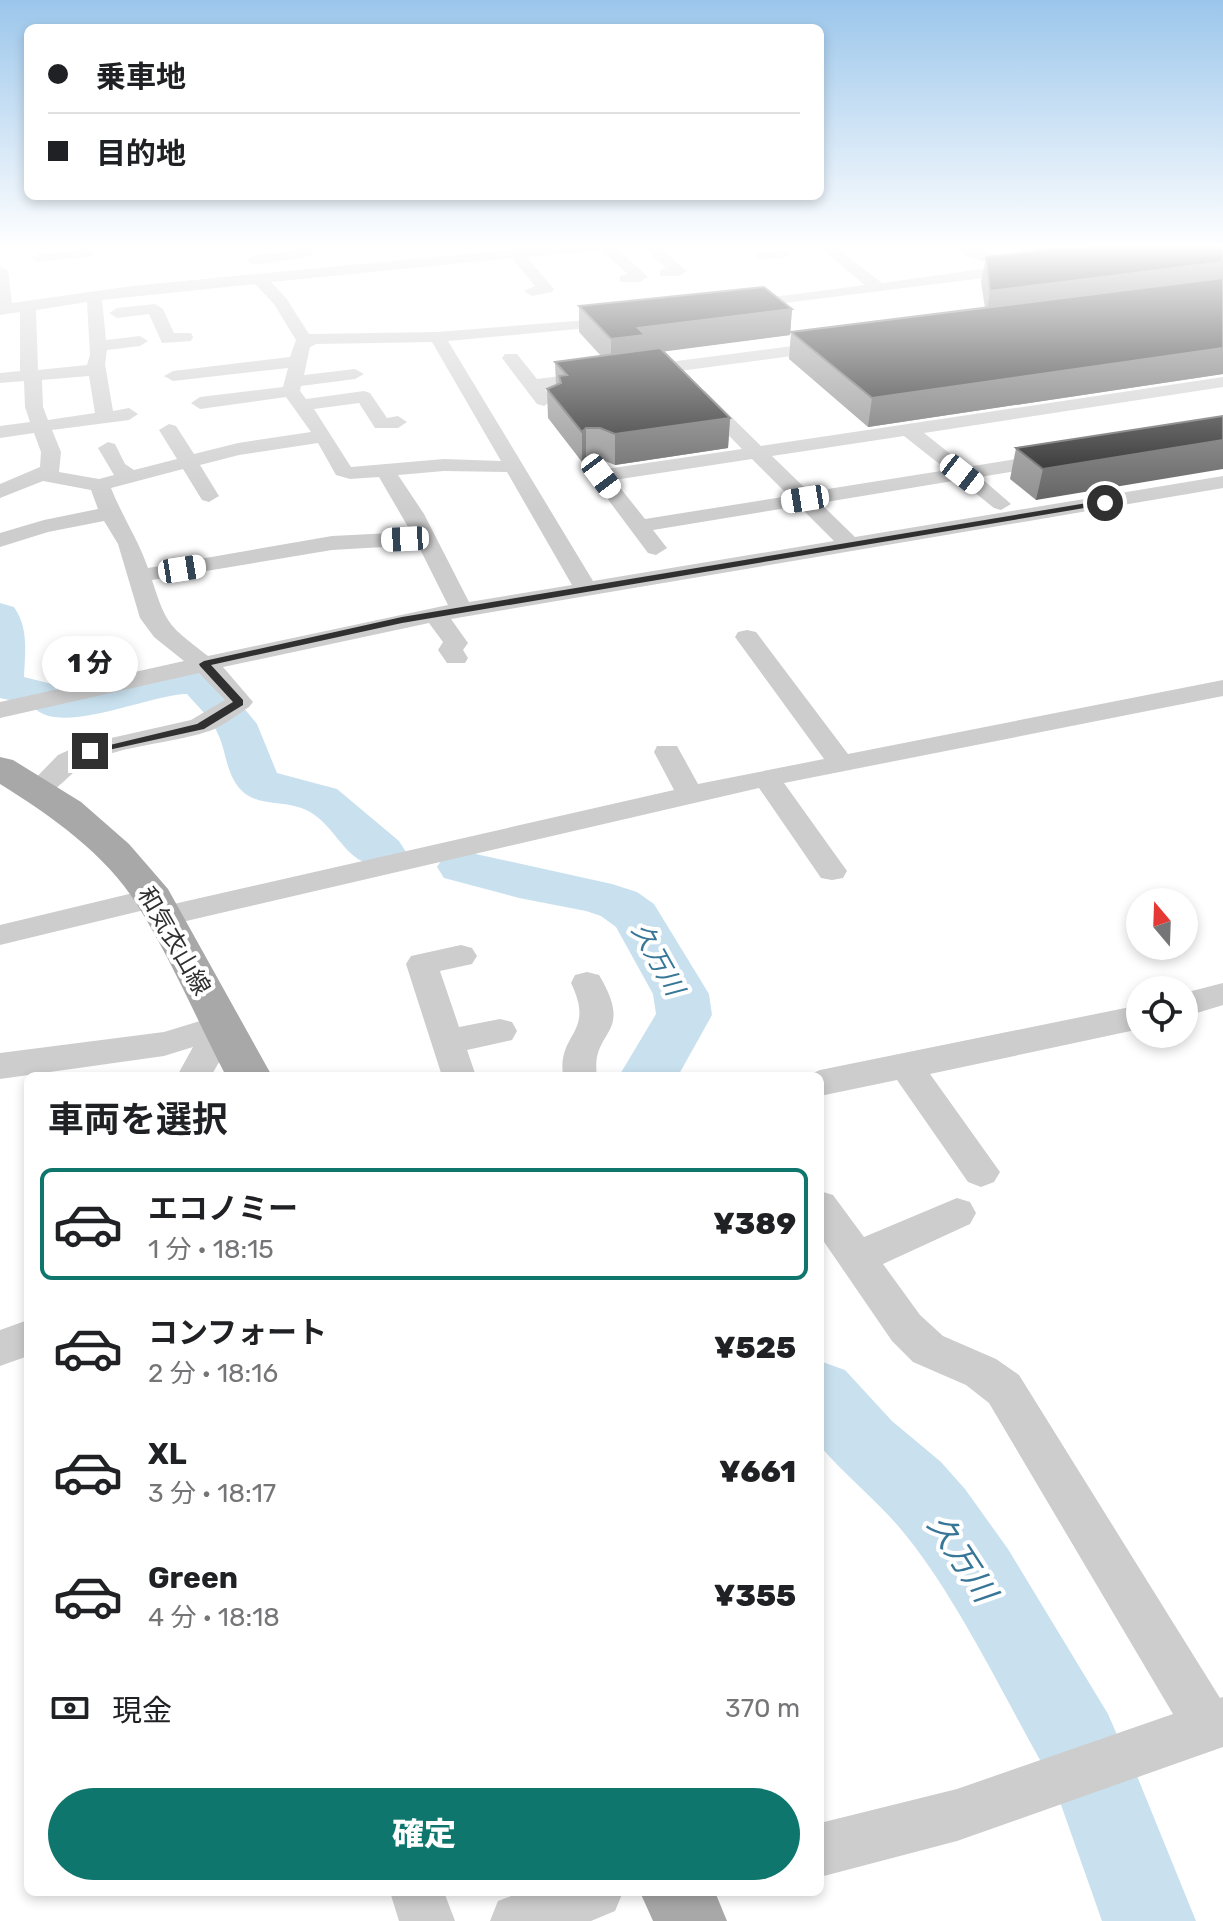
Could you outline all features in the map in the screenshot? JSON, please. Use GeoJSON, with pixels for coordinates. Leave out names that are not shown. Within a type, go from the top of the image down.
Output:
{"type":"FeatureCollection","features":[{"type":"Feature","properties":{"kind":"main road","name":"和気衣山線"},"geometry":{"type":"LineString","coordinates":[[0,768],[68,810],[115,853],[160,907],[247,1072]]}},
{"type":"Feature","properties":{"kind":"main road"},"geometry":{"type":"LineString","coordinates":[[678,1896],[691,1921]]}},
{"type":"Feature","properties":{"kind":"street"},"geometry":{"type":"LineString","coordinates":[[29,334],[34,407],[51,452],[49,476],[54,479],[99,485],[238,449],[282,449],[324,436]]}},
{"type":"Feature","properties":{"kind":"street"},"geometry":{"type":"LineString","coordinates":[[97,334],[97,370],[105,417]]}},
{"type":"Feature","properties":{"kind":"street"},"geometry":{"type":"LineString","coordinates":[[166,334],[168,339],[185,337]]}},
{"type":"Feature","properties":{"kind":"street"},"geometry":{"type":"LineString","coordinates":[[299,334],[310,341]]}},
{"type":"Feature","properties":{"kind":"street"},"geometry":{"type":"LineString","coordinates":[[473,334],[310,341],[302,344],[297,380],[343,471],[359,474],[444,465],[511,466]]}},
{"type":"Feature","properties":{"kind":"street"},"geometry":{"type":"LineString","coordinates":[[437,337],[586,589]]}},
{"type":"Feature","properties":{"kind":"street"},"geometry":{"type":"LineString","coordinates":[[98,346],[140,341]]}},
{"type":"Feature","properties":{"kind":"street"},"geometry":{"type":"LineString","coordinates":[[532,385],[671,367],[802,344],[854,343]]}},
{"type":"Feature","properties":{"kind":"street"},"geometry":{"type":"LineString","coordinates":[[511,358],[551,410]]}},
{"type":"Feature","properties":{"kind":"street"},"geometry":{"type":"LineString","coordinates":[[297,380],[339,362]]}},
{"type":"Feature","properties":{"kind":"street"},"geometry":{"type":"LineString","coordinates":[[671,367],[851,546]]}},
{"type":"Feature","properties":{"kind":"street"},"geometry":{"type":"LineString","coordinates":[[0,378],[97,370]]}},
{"type":"Feature","properties":{"kind":"street"},"geometry":{"type":"LineString","coordinates":[[200,403],[297,380],[355,374]]}},
{"type":"Feature","properties":{"kind":"street"},"geometry":{"type":"LineString","coordinates":[[173,376],[297,380],[364,397],[382,424],[398,422]]}},
{"type":"Feature","properties":{"kind":"street"},"geometry":{"type":"LineString","coordinates":[[656,548],[597,471],[757,453],[1223,382]]}},
{"type":"Feature","properties":{"kind":"street"},"geometry":{"type":"LineString","coordinates":[[0,432],[129,414]]}},
{"type":"Feature","properties":{"kind":"street"},"geometry":{"type":"LineString","coordinates":[[169,430],[209,496]]}},
{"type":"Feature","properties":{"kind":"street"},"geometry":{"type":"LineString","coordinates":[[909,430],[1001,504]]}},
{"type":"Feature","properties":{"kind":"street"},"geometry":{"type":"LineString","coordinates":[[108,448],[117,467],[130,477]]}},
{"type":"Feature","properties":{"kind":"street"},"geometry":{"type":"LineString","coordinates":[[639,526],[1069,457]]}},
{"type":"Feature","properties":{"kind":"street"},"geometry":{"type":"LineString","coordinates":[[0,492],[50,470]]}},
{"type":"Feature","properties":{"kind":"street"},"geometry":{"type":"LineString","coordinates":[[386,472],[462,610]]}},
{"type":"Feature","properties":{"kind":"street"},"geometry":{"type":"LineString","coordinates":[[0,710],[359,628],[1223,482]]}},
{"type":"Feature","properties":{"kind":"street"},"geometry":{"type":"LineString","coordinates":[[38,790],[68,761],[90,751],[200,726],[240,702],[204,664],[162,632],[152,618],[129,544],[110,513],[99,485]]}},
{"type":"Feature","properties":{"kind":"street"},"geometry":{"type":"LineString","coordinates":[[3,534],[110,513]]}},
{"type":"Feature","properties":{"kind":"street"},"geometry":{"type":"LineString","coordinates":[[138,576],[332,543],[425,538]]}},
{"type":"Feature","properties":{"kind":"street"},"geometry":{"type":"LineString","coordinates":[[435,614],[456,643],[450,650],[456,658]]}},
{"type":"Feature","properties":{"kind":"street"},"geometry":{"type":"LineString","coordinates":[[747,637],[841,763]]}},
{"type":"Feature","properties":{"kind":"street"},"geometry":{"type":"LineString","coordinates":[[0,935],[160,907],[766,778],[1223,688]]}},
{"type":"Feature","properties":{"kind":"street"},"geometry":{"type":"LineString","coordinates":[[667,752],[690,794]]}},
{"type":"Feature","properties":{"kind":"street"},"geometry":{"type":"LineString","coordinates":[[766,778],[832,871]]}},
{"type":"Feature","properties":{"kind":"street"},"geometry":{"type":"LineString","coordinates":[[458,1072],[422,964],[461,956]]}},
{"type":"Feature","properties":{"kind":"street"},"geometry":{"type":"LineString","coordinates":[[580,1072],[579,1051],[599,1019],[598,1006],[587,983]]}},
{"type":"Feature","properties":{"kind":"street"},"geometry":{"type":"LineString","coordinates":[[1198,1001],[1223,994]]}},
{"type":"Feature","properties":{"kind":"street"},"geometry":{"type":"LineString","coordinates":[[824,1082],[1126,1020]]}},
{"type":"Feature","properties":{"kind":"street"},"geometry":{"type":"LineString","coordinates":[[0,1066],[164,1044],[223,1026]]}},
{"type":"Feature","properties":{"kind":"street"},"geometry":{"type":"LineString","coordinates":[[196,1072],[223,1026]]}},
{"type":"Feature","properties":{"kind":"street"},"geometry":{"type":"LineString","coordinates":[[448,1041],[500,1031]]}},
{"type":"Feature","properties":{"kind":"street"},"geometry":{"type":"LineString","coordinates":[[905,1066],[981,1172]]}},
{"type":"Feature","properties":{"kind":"street"},"geometry":{"type":"LineString","coordinates":[[824,1212],[906,1328],[928,1349],[981,1372],[1004,1389],[1216,1725],[957,1815],[824,1849]]}},
{"type":"Feature","properties":{"kind":"street"},"geometry":{"type":"LineString","coordinates":[[856,1258],[957,1213]]}},
{"type":"Feature","properties":{"kind":"street"},"geometry":{"type":"LineString","coordinates":[[0,1348],[24,1339]]}},
{"type":"Feature","properties":{"kind":"street"},"geometry":{"type":"LineString","coordinates":[[418,1896],[427,1921]]}},
{"type":"Feature","properties":{"kind":"street"},"geometry":{"type":"LineString","coordinates":[[518,1921],[585,1896]]}},
{"type":"Feature","properties":{"kind":"building"},"geometry":{"type":"Polygon","coordinates":[[[606,334],[645,335],[611,339],[606,334]]]}},
{"type":"Feature","properties":{"kind":"building"},"geometry":{"type":"Polygon","coordinates":[[[793,334],[1223,334],[1223,348],[872,398],[793,334]]]}},
{"type":"Feature","properties":{"kind":"building"},"geometry":{"type":"Polygon","coordinates":[[[660,348],[730,418],[615,434],[600,428],[586,428],[582,432],[547,389],[561,383],[559,376],[567,375],[555,362],[660,348]]]}},
{"type":"Feature","properties":{"kind":"building"},"geometry":{"type":"Polygon","coordinates":[[[1223,416],[1223,440],[1043,469],[1016,448],[1223,416]]]}},
{"type":"Feature","properties":{"kind":"waterway","name":"久万川"},"geometry":{"type":"LineString","coordinates":[[0,615],[5,636],[2,686],[37,693]]}},
{"type":"Feature","properties":{"kind":"waterway","name":"久万川"},"geometry":{"type":"LineString","coordinates":[[53,704],[61,707],[179,681],[199,681],[222,708]]}},
{"type":"Feature","properties":{"kind":"waterway","name":"久万川"},"geometry":{"type":"LineString","coordinates":[[228,715],[240,732],[251,769],[261,783],[276,790],[320,799],[381,852]]}},
{"type":"Feature","properties":{"kind":"waterway","name":"久万川"},"geometry":{"type":"LineString","coordinates":[[462,867],[519,882],[594,896],[619,904],[636,916],[681,994],[684,1015],[650,1072]]}},
{"type":"Feature","properties":{"kind":"waterway","name":"久万川"},"geometry":{"type":"LineString","coordinates":[[824,1398],[866,1445],[914,1487],[938,1515],[980,1577],[1078,1744]]}},
{"type":"Feature","properties":{"kind":"waterway","name":"久万川"},"geometry":{"type":"LineString","coordinates":[[1104,1802],[1149,1921]]}},
{"type":"Feature","properties":{"kind":"route"},"geometry":{"type":"LineString","coordinates":[[90,751],[169,736],[200,726],[240,702],[204,664],[402,620],[1105,503]]}}]}
